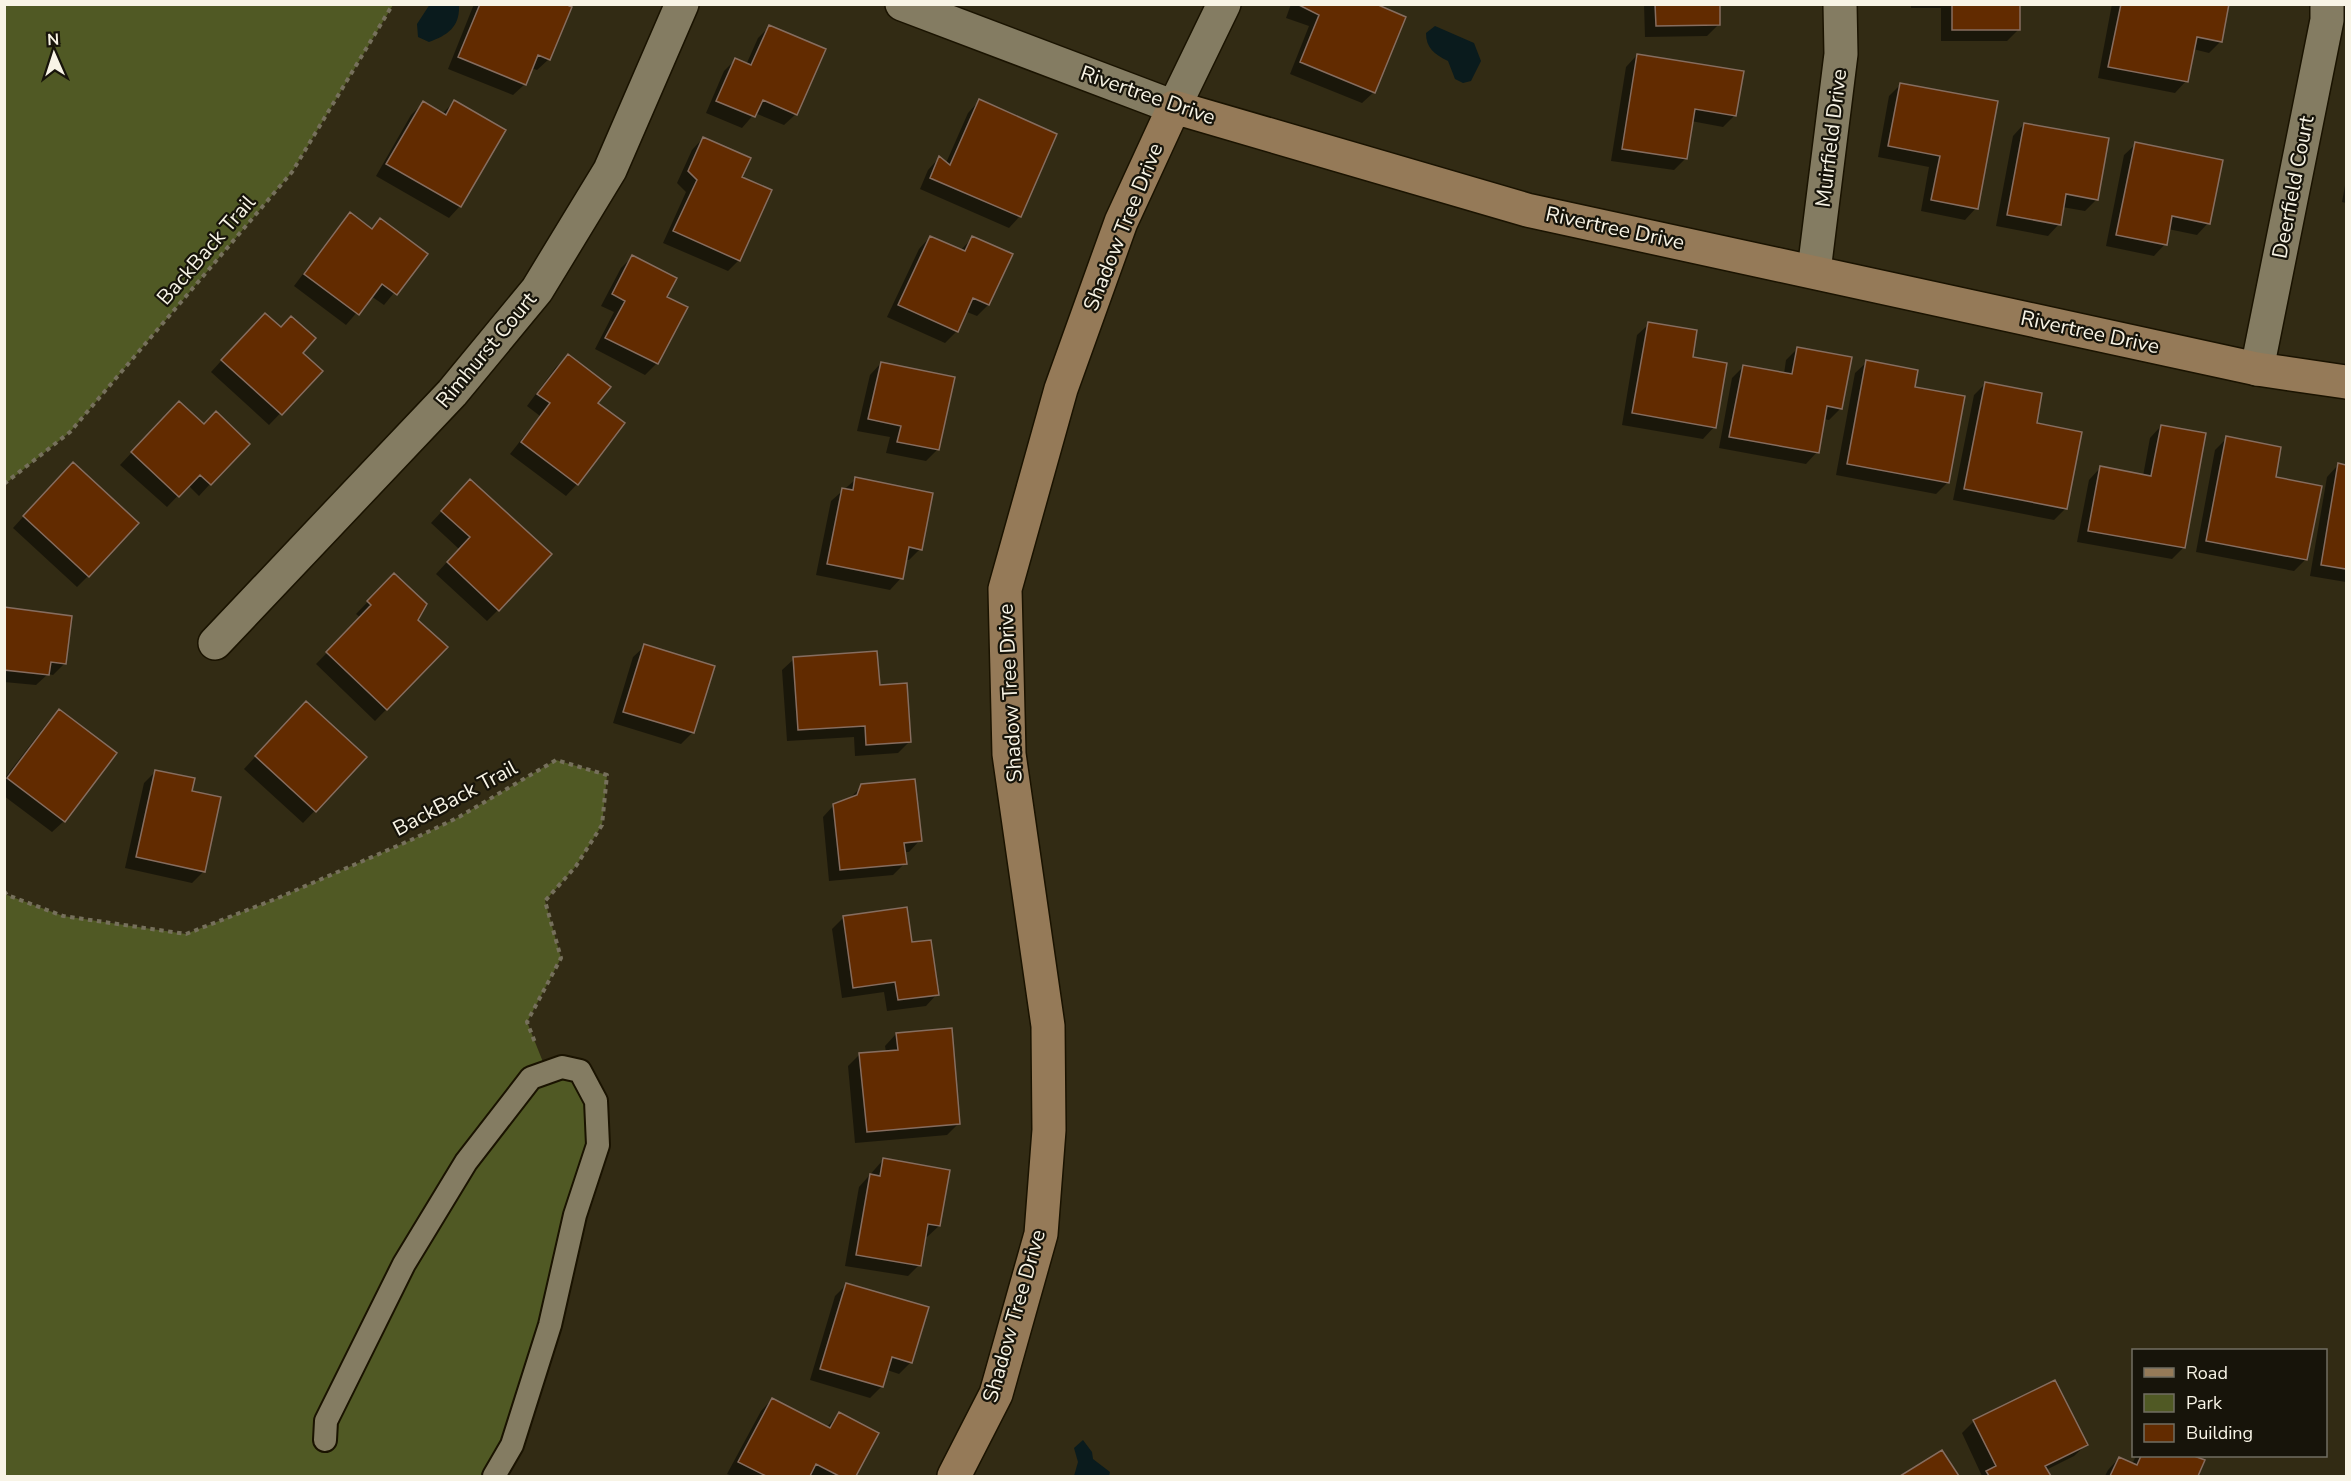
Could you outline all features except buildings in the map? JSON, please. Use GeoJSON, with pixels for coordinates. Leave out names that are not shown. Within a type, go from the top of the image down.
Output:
{"type":"FeatureCollection","features":[{"type":"Feature","properties":{"kind":"street","name":"Rimhurst Court"},"geometry":{"type":"LineString","coordinates":[[215,643],[452,393],[537,290],[610,170],[682,4]]}},
{"type":"Feature","properties":{"kind":"street","name":"Rivertree Drive"},"geometry":{"type":"LineString","coordinates":[[902,4],[1174,107],[1527,210],[2257,369],[2346,382]]}},
{"type":"Feature","properties":{"kind":"street","name":"Shadow Tree Drive"},"geometry":{"type":"LineString","coordinates":[[954,1476],[996,1394],[1041,1234],[1049,1130],[1048,1026],[1009,754],[1005,589],[1060,389],[1121,222],[1224,4]]}},
{"type":"Feature","properties":{"kind":"street","name":"Muirfield Drive"},"geometry":{"type":"LineString","coordinates":[[1814,271],[1841,54],[1840,4]]}},
{"type":"Feature","properties":{"kind":"street","name":"Deerfield Court"},"geometry":{"type":"LineString","coordinates":[[2257,369],[2334,16]]}},
{"type":"Feature","properties":{"kind":"lane"},"geometry":{"type":"LineString","coordinates":[[326,1440],[326,1421],[404,1264],[466,1162],[531,1078],[562,1067],[580,1071],[596,1101],[598,1145],[575,1215],[550,1325],[513,1444],[494,1476]]}},
{"type":"Feature","properties":{"kind":"path","name":"BackBack Trail"},"geometry":{"type":"LineString","coordinates":[[4,484],[70,432],[292,172],[393,4]]}},
{"type":"Feature","properties":{"kind":"path","name":"BackBack Trail"},"geometry":{"type":"LineString","coordinates":[[4,891],[7,895],[63,916],[186,934],[278,898],[411,840],[459,817],[556,760],[606,775],[602,825],[576,866],[545,901],[561,958],[527,1022],[547,1072]]}},
{"type":"Feature","properties":{"kind":"green space"},"geometry":{"type":"Polygon","coordinates":[[[5,4],[393,5],[292,172],[70,432],[5,484],[5,4]]]}},
{"type":"Feature","properties":{"kind":"green space"},"geometry":{"type":"Polygon","coordinates":[[[556,760],[607,775],[602,825],[576,866],[545,901],[561,958],[527,1022],[547,1072],[580,1071],[598,1145],[494,1476],[5,1476],[4,891],[7,895],[63,916],[186,934],[278,898],[411,840],[459,817],[556,760]]]}},
{"type":"Feature","properties":{"kind":"shaded area"},"geometry":{"type":"Polygon","coordinates":[[[430,4],[459,5],[459,12],[458,19],[448,33],[429,42],[418,37],[417,24],[430,4]]]}},
{"type":"Feature","properties":{"kind":"shaded area"},"geometry":{"type":"Polygon","coordinates":[[[1435,26],[1474,43],[1481,61],[1471,81],[1463,83],[1455,79],[1448,61],[1429,47],[1426,33],[1435,26]]]}},
{"type":"Feature","properties":{"kind":"shaded area"},"geometry":{"type":"Polygon","coordinates":[[[1083,1440],[1092,1452],[1093,1459],[1110,1472],[1109,1476],[1074,1476],[1078,1462],[1074,1448],[1083,1440]]]}}]}
